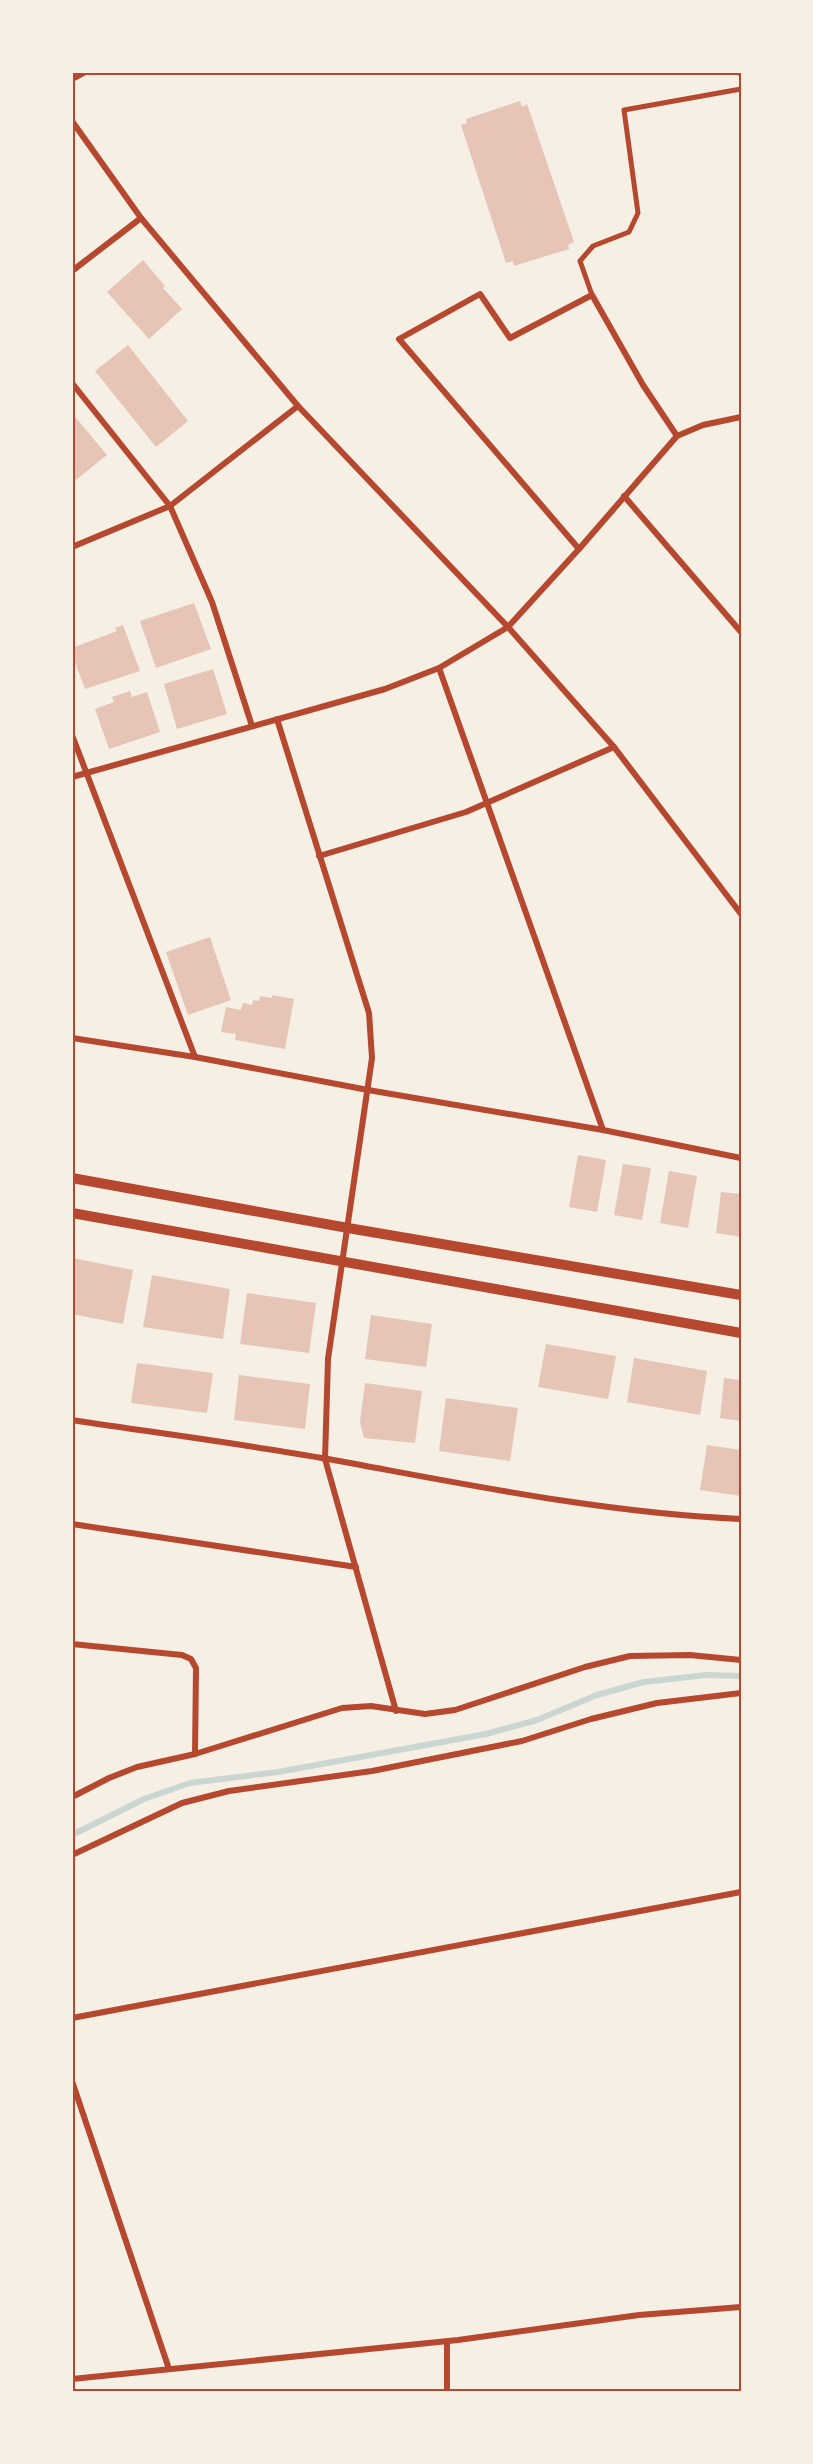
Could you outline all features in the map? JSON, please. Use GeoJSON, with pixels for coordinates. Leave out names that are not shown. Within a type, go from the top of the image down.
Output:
{"type":"FeatureCollection","features":[{"type":"Feature","properties":{"kind":"main road"},"geometry":{"type":"LineString","coordinates":[[72,1178],[741,1295]]}},
{"type":"Feature","properties":{"kind":"main road"},"geometry":{"type":"LineString","coordinates":[[72,1213],[741,1334]]}},
{"type":"Feature","properties":{"kind":"street"},"geometry":{"type":"LineString","coordinates":[[72,79],[85,72]]}},
{"type":"Feature","properties":{"kind":"street"},"geometry":{"type":"LineString","coordinates":[[677,436],[643,385],[592,295],[580,261],[593,246],[629,232],[638,213],[624,110],[741,89]]}},
{"type":"Feature","properties":{"kind":"street"},"geometry":{"type":"LineString","coordinates":[[72,121],[141,218],[298,405],[508,627],[614,747],[741,914]]}},
{"type":"Feature","properties":{"kind":"street"},"geometry":{"type":"LineString","coordinates":[[72,272],[141,218]]}},
{"type":"Feature","properties":{"kind":"street"},"geometry":{"type":"LineString","coordinates":[[579,549],[399,339],[480,294],[510,338],[592,295]]}},
{"type":"Feature","properties":{"kind":"street"},"geometry":{"type":"LineString","coordinates":[[72,383],[170,506],[212,602],[252,726]]}},
{"type":"Feature","properties":{"kind":"street"},"geometry":{"type":"LineString","coordinates":[[72,547],[170,506],[298,405]]}},
{"type":"Feature","properties":{"kind":"street"},"geometry":{"type":"LineString","coordinates":[[72,777],[385,689],[439,668],[508,627],[677,436],[704,425],[741,417]]}},
{"type":"Feature","properties":{"kind":"street"},"geometry":{"type":"LineString","coordinates":[[624,496],[741,632]]}},
{"type":"Feature","properties":{"kind":"street"},"geometry":{"type":"LineString","coordinates":[[439,668],[603,1130]]}},
{"type":"Feature","properties":{"kind":"street"},"geometry":{"type":"LineString","coordinates":[[277,719],[369,1013],[372,1058],[328,1359],[325,1459],[396,1711]]}},
{"type":"Feature","properties":{"kind":"street"},"geometry":{"type":"LineString","coordinates":[[72,735],[195,1057]]}},
{"type":"Feature","properties":{"kind":"street"},"geometry":{"type":"LineString","coordinates":[[319,856],[466,812],[614,747]]}},
{"type":"Feature","properties":{"kind":"street"},"geometry":{"type":"LineString","coordinates":[[72,1038],[195,1057],[368,1090],[603,1130],[741,1158]]}},
{"type":"Feature","properties":{"kind":"street"},"geometry":{"type":"LineString","coordinates":[[72,1420],[325,1459],[489,1490],[692,1517],[741,1519]]}},
{"type":"Feature","properties":{"kind":"street"},"geometry":{"type":"LineString","coordinates":[[72,1524],[357,1568]]}},
{"type":"Feature","properties":{"kind":"street"},"geometry":{"type":"LineString","coordinates":[[72,1644],[182,1655],[191,1659],[196,1668],[195,1754]]}},
{"type":"Feature","properties":{"kind":"street"},"geometry":{"type":"LineString","coordinates":[[72,1797],[137,1767],[195,1754],[342,1708],[371,1706],[425,1714],[454,1710],[585,1666],[630,1656],[690,1655],[741,1660]]}},
{"type":"Feature","properties":{"kind":"street"},"geometry":{"type":"LineString","coordinates":[[72,1855],[182,1803],[229,1791],[372,1771],[522,1741],[591,1719],[657,1703],[741,1693]]}},
{"type":"Feature","properties":{"kind":"street"},"geometry":{"type":"LineString","coordinates":[[72,2018],[741,1892]]}},
{"type":"Feature","properties":{"kind":"street"},"geometry":{"type":"LineString","coordinates":[[72,2081],[169,2369]]}},
{"type":"Feature","properties":{"kind":"street"},"geometry":{"type":"LineString","coordinates":[[72,2379],[447,2342],[639,2315],[741,2307]]}},
{"type":"Feature","properties":{"kind":"street"},"geometry":{"type":"LineString","coordinates":[[447,2342],[447,2392]]}},
{"type":"Feature","properties":{"kind":"building"},"geometry":{"type":"Polygon","coordinates":[[[520,101],[522,107],[527,104],[574,242],[568,245],[569,249],[514,266],[513,261],[506,263],[461,125],[467,123],[466,119],[520,101]]]}},
{"type":"Feature","properties":{"kind":"building"},"geometry":{"type":"Polygon","coordinates":[[[143,260],[182,309],[149,339],[107,292],[143,260]]]}},
{"type":"Feature","properties":{"kind":"building"},"geometry":{"type":"Polygon","coordinates":[[[128,345],[188,421],[156,447],[95,371],[128,345]]]}},
{"type":"Feature","properties":{"kind":"building"},"geometry":{"type":"Polygon","coordinates":[[[72,413],[107,455],[72,483],[72,413]]]}},
{"type":"Feature","properties":{"kind":"building"},"geometry":{"type":"Polygon","coordinates":[[[194,603],[211,649],[156,668],[140,621],[194,603]]]}},
{"type":"Feature","properties":{"kind":"building"},"geometry":{"type":"Polygon","coordinates":[[[123,625],[140,671],[85,689],[72,654],[72,648],[117,631],[115,628],[123,625]]]}},
{"type":"Feature","properties":{"kind":"building"},"geometry":{"type":"Polygon","coordinates":[[[213,669],[227,714],[177,729],[164,684],[213,669]]]}},
{"type":"Feature","properties":{"kind":"building"},"geometry":{"type":"Polygon","coordinates":[[[130,691],[132,697],[147,692],[160,732],[109,749],[95,709],[114,702],[112,697],[130,691]]]}},
{"type":"Feature","properties":{"kind":"building"},"geometry":{"type":"Polygon","coordinates":[[[210,937],[231,1000],[188,1015],[166,952],[210,937]]]}},
{"type":"Feature","properties":{"kind":"building"},"geometry":{"type":"Polygon","coordinates":[[[272,995],[294,999],[285,1049],[235,1040],[236,1034],[221,1032],[226,1007],[241,1010],[243,1003],[252,1005],[253,1000],[259,1001],[260,996],[272,998],[272,995]]]}},
{"type":"Feature","properties":{"kind":"building"},"geometry":{"type":"Polygon","coordinates":[[[578,1155],[606,1160],[597,1212],[569,1207],[578,1155]]]}},
{"type":"Feature","properties":{"kind":"building"},"geometry":{"type":"Polygon","coordinates":[[[623,1164],[651,1168],[642,1220],[614,1215],[623,1164]]]}},
{"type":"Feature","properties":{"kind":"building"},"geometry":{"type":"Polygon","coordinates":[[[669,1171],[697,1176],[688,1228],[660,1223],[669,1171]]]}},
{"type":"Feature","properties":{"kind":"building"},"geometry":{"type":"Polygon","coordinates":[[[721,1192],[741,1194],[741,1237],[716,1233],[721,1192]]]}},
{"type":"Feature","properties":{"kind":"building"},"geometry":{"type":"Polygon","coordinates":[[[72,1258],[133,1270],[123,1324],[72,1314],[72,1258]]]}},
{"type":"Feature","properties":{"kind":"building"},"geometry":{"type":"Polygon","coordinates":[[[152,1275],[230,1289],[223,1339],[143,1327],[152,1275]]]}},
{"type":"Feature","properties":{"kind":"building"},"geometry":{"type":"Polygon","coordinates":[[[247,1293],[316,1303],[309,1353],[240,1344],[247,1293]]]}},
{"type":"Feature","properties":{"kind":"building"},"geometry":{"type":"Polygon","coordinates":[[[371,1315],[432,1324],[426,1367],[365,1359],[371,1315]]]}},
{"type":"Feature","properties":{"kind":"building"},"geometry":{"type":"Polygon","coordinates":[[[546,1344],[616,1356],[608,1399],[538,1387],[546,1344]]]}},
{"type":"Feature","properties":{"kind":"building"},"geometry":{"type":"Polygon","coordinates":[[[634,1358],[707,1371],[700,1415],[627,1402],[634,1358]]]}},
{"type":"Feature","properties":{"kind":"building"},"geometry":{"type":"Polygon","coordinates":[[[137,1363],[213,1373],[207,1413],[131,1403],[137,1363]]]}},
{"type":"Feature","properties":{"kind":"building"},"geometry":{"type":"Polygon","coordinates":[[[239,1375],[310,1384],[305,1429],[234,1420],[239,1375]]]}},
{"type":"Feature","properties":{"kind":"building"},"geometry":{"type":"Polygon","coordinates":[[[724,1378],[741,1380],[741,1421],[720,1418],[724,1378]]]}},
{"type":"Feature","properties":{"kind":"building"},"geometry":{"type":"Polygon","coordinates":[[[365,1383],[422,1391],[415,1443],[364,1438],[360,1422],[365,1383]]]}},
{"type":"Feature","properties":{"kind":"building"},"geometry":{"type":"Polygon","coordinates":[[[446,1398],[518,1408],[510,1461],[439,1451],[446,1398]]]}},
{"type":"Feature","properties":{"kind":"building"},"geometry":{"type":"Polygon","coordinates":[[[707,1445],[741,1450],[741,1496],[700,1490],[707,1445]]]}},
{"type":"Feature","properties":{"kind":"waterway"},"geometry":{"type":"LineString","coordinates":[[72,1835],[144,1799],[190,1783],[278,1772],[486,1734],[537,1720],[597,1695],[644,1682],[706,1675],[741,1676]]}}]}
